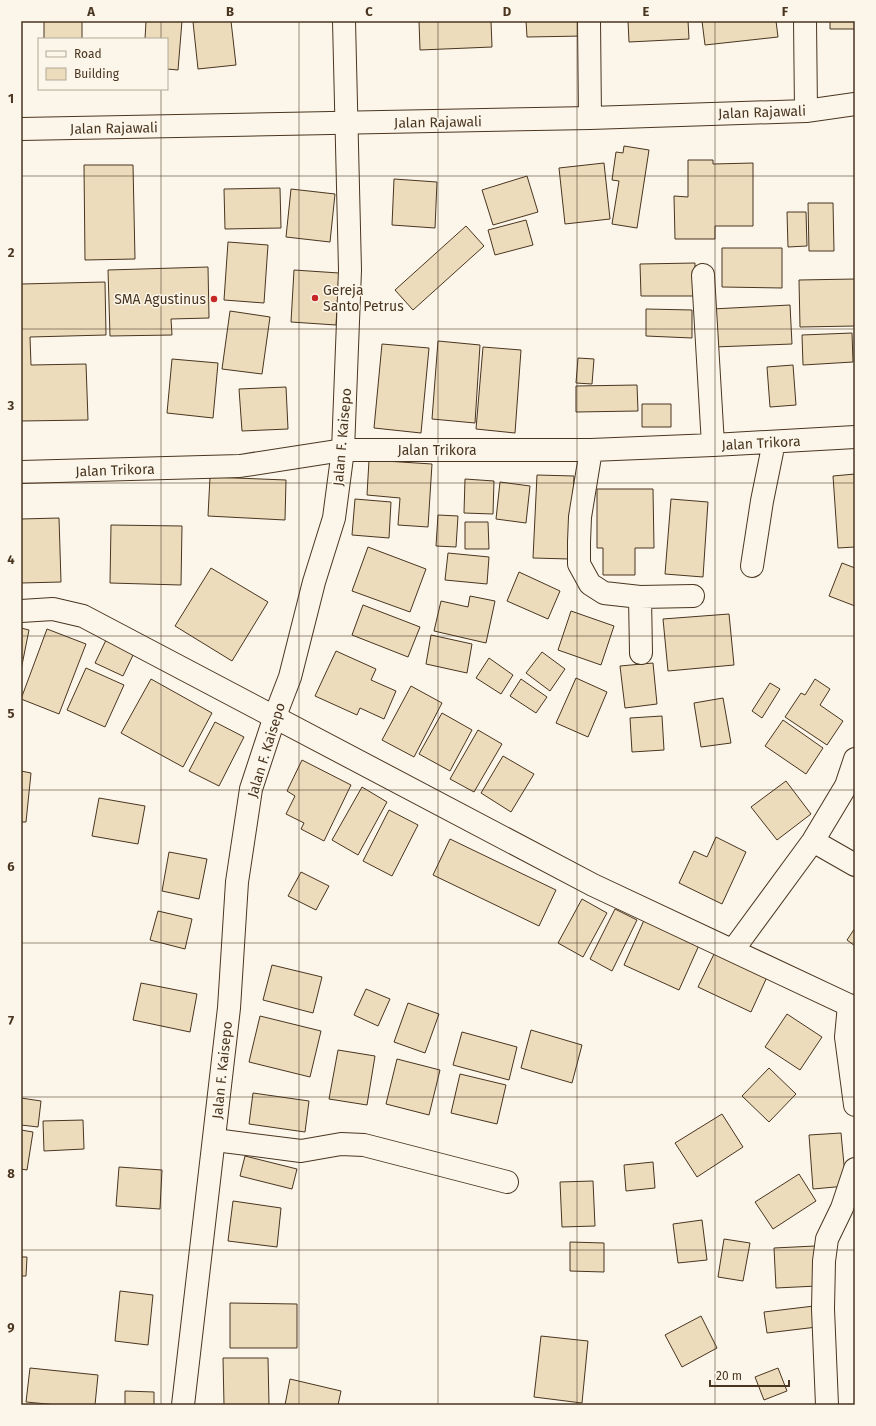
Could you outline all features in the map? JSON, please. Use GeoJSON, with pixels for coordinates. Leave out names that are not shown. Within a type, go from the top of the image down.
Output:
{"type":"FeatureCollection","features":[{"type":"Feature","properties":{"kind":"street","name":"Jalan F. Kaisepo"},"geometry":{"type":"LineString","coordinates":[[183,1405],[229,1008],[237,882],[251,789],[275,716],[290,677],[314,582],[334,518],[343,450],[350,270],[344,21]]}},
{"type":"Feature","properties":{"kind":"street"},"geometry":{"type":"LineString","coordinates":[[589,21],[590,118]]}},
{"type":"Feature","properties":{"kind":"street"},"geometry":{"type":"LineString","coordinates":[[805,21],[806,111]]}},
{"type":"Feature","properties":{"kind":"street","name":"Jalan Rajawali"},"geometry":{"type":"LineString","coordinates":[[21,129],[346,124],[590,118],[806,111],[855,104]]}},
{"type":"Feature","properties":{"kind":"street"},"geometry":{"type":"LineString","coordinates":[[703,274],[713,446]]}},
{"type":"Feature","properties":{"kind":"street","name":"Jalan Trikora"},"geometry":{"type":"LineString","coordinates":[[21,472],[240,466],[343,450],[590,450],[713,446],[855,437]]}},
{"type":"Feature","properties":{"kind":"street"},"geometry":{"type":"LineString","coordinates":[[752,566],[762,501],[774,442]]}},
{"type":"Feature","properties":{"kind":"street"},"geometry":{"type":"LineString","coordinates":[[590,450],[580,517],[579,564],[590,584],[604,593],[640,597],[693,596]]}},
{"type":"Feature","properties":{"kind":"street"},"geometry":{"type":"LineString","coordinates":[[640,597],[641,653]]}},
{"type":"Feature","properties":{"kind":"street"},"geometry":{"type":"LineString","coordinates":[[21,611],[53,609],[83,616],[593,885],[852,1007],[846,1037],[855,1104]]}},
{"type":"Feature","properties":{"kind":"street"},"geometry":{"type":"LineString","coordinates":[[733,950],[812,841],[846,786],[855,759]]}},
{"type":"Feature","properties":{"kind":"street"},"geometry":{"type":"LineString","coordinates":[[812,841],[855,865]]}},
{"type":"Feature","properties":{"kind":"street"},"geometry":{"type":"LineString","coordinates":[[214,1140],[301,1151],[341,1144],[364,1145],[507,1182]]}},
{"type":"Feature","properties":{"kind":"street"},"geometry":{"type":"LineString","coordinates":[[828,1405],[824,1261],[827,1239],[842,1208],[855,1169]]}},
{"type":"Feature","properties":{"kind":"building"},"geometry":{"type":"Polygon","coordinates":[[[44,21],[82,21],[82,38],[44,38],[44,21]]]}},
{"type":"Feature","properties":{"kind":"building"},"geometry":{"type":"Polygon","coordinates":[[[146,21],[182,21],[178,70],[168,69],[168,38],[145,38],[146,21]]]}},
{"type":"Feature","properties":{"kind":"building"},"geometry":{"type":"Polygon","coordinates":[[[231,21],[236,65],[198,69],[193,22],[231,21]]]}},
{"type":"Feature","properties":{"kind":"building"},"geometry":{"type":"Polygon","coordinates":[[[419,21],[491,21],[492,47],[420,50],[419,21]]]}},
{"type":"Feature","properties":{"kind":"building"},"geometry":{"type":"Polygon","coordinates":[[[526,21],[584,21],[584,36],[527,37],[526,21]]]}},
{"type":"Feature","properties":{"kind":"building"},"geometry":{"type":"Polygon","coordinates":[[[628,21],[688,21],[689,39],[629,42],[628,21]]]}},
{"type":"Feature","properties":{"kind":"building"},"geometry":{"type":"Polygon","coordinates":[[[702,21],[776,21],[778,37],[705,45],[702,21]]]}},
{"type":"Feature","properties":{"kind":"building"},"geometry":{"type":"Polygon","coordinates":[[[830,21],[855,21],[855,29],[830,29],[830,21]]]}},
{"type":"Feature","properties":{"kind":"building"},"geometry":{"type":"Polygon","coordinates":[[[624,146],[649,150],[637,228],[612,224],[619,181],[612,180],[616,152],[623,153],[624,146]]]}},
{"type":"Feature","properties":{"kind":"building"},"geometry":{"type":"Polygon","coordinates":[[[688,160],[713,160],[713,164],[753,163],[753,226],[715,226],[715,239],[675,239],[674,196],[688,197],[688,160]]]}},
{"type":"Feature","properties":{"kind":"building"},"geometry":{"type":"Polygon","coordinates":[[[604,163],[610,219],[565,224],[559,168],[604,163]]]}},
{"type":"Feature","properties":{"kind":"building"},"geometry":{"type":"Polygon","coordinates":[[[84,165],[133,165],[135,259],[85,260],[84,165]]]}},
{"type":"Feature","properties":{"kind":"building"},"geometry":{"type":"Polygon","coordinates":[[[527,176],[538,212],[493,225],[482,190],[527,176]]]}},
{"type":"Feature","properties":{"kind":"building"},"geometry":{"type":"Polygon","coordinates":[[[394,179],[437,182],[435,228],[392,225],[394,179]]]}},
{"type":"Feature","properties":{"kind":"building"},"geometry":{"type":"Polygon","coordinates":[[[280,188],[281,228],[225,229],[224,189],[280,188]]]}},
{"type":"Feature","properties":{"kind":"building"},"geometry":{"type":"Polygon","coordinates":[[[291,189],[335,194],[330,242],[286,237],[291,189]]]}},
{"type":"Feature","properties":{"kind":"building"},"geometry":{"type":"Polygon","coordinates":[[[808,203],[833,203],[834,251],[809,251],[808,203]]]}},
{"type":"Feature","properties":{"kind":"building"},"geometry":{"type":"Polygon","coordinates":[[[787,212],[806,212],[807,246],[788,247],[787,212]]]}},
{"type":"Feature","properties":{"kind":"building"},"geometry":{"type":"Polygon","coordinates":[[[526,220],[533,245],[495,255],[488,230],[526,220]]]}},
{"type":"Feature","properties":{"kind":"building"},"geometry":{"type":"Polygon","coordinates":[[[466,226],[484,246],[413,310],[395,290],[466,226]]]}},
{"type":"Feature","properties":{"kind":"building"},"geometry":{"type":"Polygon","coordinates":[[[228,242],[268,245],[264,303],[224,300],[228,242]]]}},
{"type":"Feature","properties":{"kind":"building"},"geometry":{"type":"Polygon","coordinates":[[[722,248],[782,248],[782,288],[722,287],[722,248]]]}},
{"type":"Feature","properties":{"kind":"building"},"geometry":{"type":"Polygon","coordinates":[[[695,263],[695,296],[641,296],[640,264],[695,263]]]}},
{"type":"Feature","properties":{"kind":"building"},"geometry":{"type":"Polygon","coordinates":[[[208,267],[209,318],[171,319],[172,335],[110,336],[108,270],[208,267]]]}},
{"type":"Feature","properties":{"kind":"building","name":"Gereja Santo Petrus"},"geometry":{"type":"Polygon","coordinates":[[[294,270],[339,273],[336,325],[291,322],[294,270]]]}},
{"type":"Feature","properties":{"kind":"building"},"geometry":{"type":"Polygon","coordinates":[[[855,279],[855,326],[800,327],[799,280],[855,279]]]}},
{"type":"Feature","properties":{"kind":"building"},"geometry":{"type":"Polygon","coordinates":[[[105,282],[106,335],[30,337],[31,365],[86,364],[88,420],[21,421],[21,284],[105,282]]]}},
{"type":"Feature","properties":{"kind":"building"},"geometry":{"type":"Polygon","coordinates":[[[790,305],[792,344],[714,347],[712,309],[790,305]]]}},
{"type":"Feature","properties":{"kind":"building"},"geometry":{"type":"Polygon","coordinates":[[[646,309],[692,310],[692,338],[646,336],[646,309]]]}},
{"type":"Feature","properties":{"kind":"building"},"geometry":{"type":"Polygon","coordinates":[[[230,311],[270,317],[262,374],[222,369],[230,311]]]}},
{"type":"Feature","properties":{"kind":"building"},"geometry":{"type":"Polygon","coordinates":[[[852,333],[853,362],[803,365],[802,335],[852,333]]]}},
{"type":"Feature","properties":{"kind":"building"},"geometry":{"type":"Polygon","coordinates":[[[438,341],[480,345],[475,423],[432,419],[438,341]]]}},
{"type":"Feature","properties":{"kind":"building"},"geometry":{"type":"Polygon","coordinates":[[[382,344],[429,348],[421,433],[374,428],[382,344]]]}},
{"type":"Feature","properties":{"kind":"building"},"geometry":{"type":"Polygon","coordinates":[[[483,347],[521,350],[515,433],[476,429],[483,347]]]}},
{"type":"Feature","properties":{"kind":"building"},"geometry":{"type":"Polygon","coordinates":[[[578,358],[594,359],[592,384],[576,383],[578,358]]]}},
{"type":"Feature","properties":{"kind":"building"},"geometry":{"type":"Polygon","coordinates":[[[172,359],[218,363],[213,418],[167,413],[172,359]]]}},
{"type":"Feature","properties":{"kind":"building"},"geometry":{"type":"Polygon","coordinates":[[[793,365],[796,405],[770,407],[767,367],[793,365]]]}},
{"type":"Feature","properties":{"kind":"building"},"geometry":{"type":"Polygon","coordinates":[[[637,385],[638,411],[576,412],[576,386],[637,385]]]}},
{"type":"Feature","properties":{"kind":"building"},"geometry":{"type":"Polygon","coordinates":[[[286,387],[288,429],[242,431],[239,389],[286,387]]]}},
{"type":"Feature","properties":{"kind":"building"},"geometry":{"type":"Polygon","coordinates":[[[642,404],[671,404],[671,427],[642,427],[642,404]]]}},
{"type":"Feature","properties":{"kind":"building"},"geometry":{"type":"Polygon","coordinates":[[[369,460],[432,464],[428,527],[398,525],[400,498],[367,495],[369,460]]]}},
{"type":"Feature","properties":{"kind":"building"},"geometry":{"type":"Polygon","coordinates":[[[855,474],[855,547],[838,548],[833,476],[855,474]]]}},
{"type":"Feature","properties":{"kind":"building"},"geometry":{"type":"Polygon","coordinates":[[[537,475],[574,476],[570,559],[533,558],[537,475]]]}},
{"type":"Feature","properties":{"kind":"building"},"geometry":{"type":"Polygon","coordinates":[[[210,477],[286,480],[285,520],[208,516],[210,477]]]}},
{"type":"Feature","properties":{"kind":"building"},"geometry":{"type":"Polygon","coordinates":[[[465,479],[494,481],[493,514],[464,513],[465,479]]]}},
{"type":"Feature","properties":{"kind":"building"},"geometry":{"type":"Polygon","coordinates":[[[500,482],[530,486],[526,523],[496,519],[500,482]]]}},
{"type":"Feature","properties":{"kind":"building"},"geometry":{"type":"Polygon","coordinates":[[[597,489],[653,489],[654,548],[635,548],[635,575],[603,575],[603,548],[597,548],[597,489]]]}},
{"type":"Feature","properties":{"kind":"building"},"geometry":{"type":"Polygon","coordinates":[[[355,499],[391,502],[389,538],[352,535],[355,499]]]}},
{"type":"Feature","properties":{"kind":"building"},"geometry":{"type":"Polygon","coordinates":[[[671,499],[708,502],[703,577],[665,574],[671,499]]]}},
{"type":"Feature","properties":{"kind":"building"},"geometry":{"type":"Polygon","coordinates":[[[438,515],[458,516],[456,547],[436,546],[438,515]]]}},
{"type":"Feature","properties":{"kind":"building"},"geometry":{"type":"Polygon","coordinates":[[[59,518],[61,582],[21,583],[21,519],[59,518]]]}},
{"type":"Feature","properties":{"kind":"building"},"geometry":{"type":"Polygon","coordinates":[[[465,522],[488,522],[489,549],[465,549],[465,522]]]}},
{"type":"Feature","properties":{"kind":"building"},"geometry":{"type":"Polygon","coordinates":[[[111,525],[182,526],[181,585],[110,583],[111,525]]]}},
{"type":"Feature","properties":{"kind":"building"},"geometry":{"type":"Polygon","coordinates":[[[368,547],[426,569],[410,612],[352,591],[368,547]]]}},
{"type":"Feature","properties":{"kind":"building"},"geometry":{"type":"Polygon","coordinates":[[[448,553],[489,557],[487,584],[445,580],[448,553]]]}},
{"type":"Feature","properties":{"kind":"building"},"geometry":{"type":"Polygon","coordinates":[[[842,563],[855,568],[855,606],[829,596],[842,563]]]}},
{"type":"Feature","properties":{"kind":"building"},"geometry":{"type":"Polygon","coordinates":[[[211,568],[268,602],[232,661],[175,626],[211,568]]]}},
{"type":"Feature","properties":{"kind":"building"},"geometry":{"type":"Polygon","coordinates":[[[519,572],[560,591],[548,619],[507,601],[519,572]]]}},
{"type":"Feature","properties":{"kind":"building"},"geometry":{"type":"Polygon","coordinates":[[[470,596],[495,601],[486,643],[434,631],[441,601],[468,607],[470,596]]]}},
{"type":"Feature","properties":{"kind":"building"},"geometry":{"type":"Polygon","coordinates":[[[363,605],[420,627],[408,657],[352,635],[363,605]]]}},
{"type":"Feature","properties":{"kind":"building"},"geometry":{"type":"Polygon","coordinates":[[[571,611],[614,626],[601,665],[558,650],[571,611]]]}},
{"type":"Feature","properties":{"kind":"building"},"geometry":{"type":"Polygon","coordinates":[[[729,614],[734,665],[668,671],[663,619],[729,614]]]}},
{"type":"Feature","properties":{"kind":"building"},"geometry":{"type":"Polygon","coordinates":[[[21,628],[29,630],[21,670],[21,628]]]}},
{"type":"Feature","properties":{"kind":"building"},"geometry":{"type":"Polygon","coordinates":[[[47,629],[86,644],[59,714],[21,699],[47,629]]]}},
{"type":"Feature","properties":{"kind":"building"},"geometry":{"type":"Polygon","coordinates":[[[431,635],[472,644],[467,673],[426,664],[431,635]]]}},
{"type":"Feature","properties":{"kind":"building"},"geometry":{"type":"Polygon","coordinates":[[[107,638],[135,651],[123,676],[95,663],[107,638]]]}},
{"type":"Feature","properties":{"kind":"building"},"geometry":{"type":"Polygon","coordinates":[[[336,651],[376,669],[371,680],[396,691],[384,719],[360,708],[357,715],[315,696],[336,651]]]}},
{"type":"Feature","properties":{"kind":"building"},"geometry":{"type":"Polygon","coordinates":[[[542,652],[565,669],[550,691],[526,673],[542,652]]]}},
{"type":"Feature","properties":{"kind":"building"},"geometry":{"type":"Polygon","coordinates":[[[489,658],[513,675],[501,694],[476,678],[489,658]]]}},
{"type":"Feature","properties":{"kind":"building"},"geometry":{"type":"Polygon","coordinates":[[[653,663],[657,704],[625,708],[620,666],[653,663]]]}},
{"type":"Feature","properties":{"kind":"building"},"geometry":{"type":"Polygon","coordinates":[[[86,668],[124,685],[105,727],[67,710],[86,668]]]}},
{"type":"Feature","properties":{"kind":"building"},"geometry":{"type":"Polygon","coordinates":[[[576,678],[607,692],[588,737],[556,723],[576,678]]]}},
{"type":"Feature","properties":{"kind":"building"},"geometry":{"type":"Polygon","coordinates":[[[151,679],[212,713],[183,767],[121,733],[151,679]]]}},
{"type":"Feature","properties":{"kind":"building"},"geometry":{"type":"Polygon","coordinates":[[[521,679],[547,697],[536,713],[510,696],[521,679]]]}},
{"type":"Feature","properties":{"kind":"building"},"geometry":{"type":"Polygon","coordinates":[[[815,679],[830,689],[820,705],[843,721],[827,745],[785,717],[801,693],[805,695],[815,679]]]}},
{"type":"Feature","properties":{"kind":"building"},"geometry":{"type":"Polygon","coordinates":[[[770,683],[780,689],[762,718],[752,711],[770,683]]]}},
{"type":"Feature","properties":{"kind":"building"},"geometry":{"type":"Polygon","coordinates":[[[411,686],[442,703],[414,757],[382,740],[411,686]]]}},
{"type":"Feature","properties":{"kind":"building"},"geometry":{"type":"Polygon","coordinates":[[[723,698],[731,743],[701,747],[694,703],[723,698]]]}},
{"type":"Feature","properties":{"kind":"building"},"geometry":{"type":"Polygon","coordinates":[[[442,713],[472,730],[450,771],[419,754],[442,713]]]}},
{"type":"Feature","properties":{"kind":"building"},"geometry":{"type":"Polygon","coordinates":[[[662,716],[664,750],[632,752],[630,718],[662,716]]]}},
{"type":"Feature","properties":{"kind":"building"},"geometry":{"type":"Polygon","coordinates":[[[783,720],[823,748],[806,774],[765,746],[783,720]]]}},
{"type":"Feature","properties":{"kind":"building"},"geometry":{"type":"Polygon","coordinates":[[[215,722],[244,737],[219,786],[189,771],[215,722]]]}},
{"type":"Feature","properties":{"kind":"building"},"geometry":{"type":"Polygon","coordinates":[[[478,730],[502,744],[474,792],[450,779],[478,730]]]}},
{"type":"Feature","properties":{"kind":"building"},"geometry":{"type":"Polygon","coordinates":[[[503,756],[534,774],[511,812],[481,793],[503,756]]]}},
{"type":"Feature","properties":{"kind":"building"},"geometry":{"type":"Polygon","coordinates":[[[302,760],[351,785],[324,841],[301,829],[304,823],[286,814],[295,796],[287,791],[302,760]]]}},
{"type":"Feature","properties":{"kind":"building"},"geometry":{"type":"Polygon","coordinates":[[[21,771],[31,773],[26,822],[21,822],[21,771]]]}},
{"type":"Feature","properties":{"kind":"building"},"geometry":{"type":"Polygon","coordinates":[[[786,781],[811,814],[777,840],[751,807],[786,781]]]}},
{"type":"Feature","properties":{"kind":"building"},"geometry":{"type":"Polygon","coordinates":[[[362,787],[387,802],[358,855],[332,840],[362,787]]]}},
{"type":"Feature","properties":{"kind":"building"},"geometry":{"type":"Polygon","coordinates":[[[99,798],[145,806],[138,844],[92,836],[99,798]]]}},
{"type":"Feature","properties":{"kind":"building"},"geometry":{"type":"Polygon","coordinates":[[[389,810],[418,825],[392,876],[363,861],[389,810]]]}},
{"type":"Feature","properties":{"kind":"building"},"geometry":{"type":"Polygon","coordinates":[[[716,837],[746,852],[722,904],[679,883],[694,851],[707,857],[716,837]]]}},
{"type":"Feature","properties":{"kind":"building"},"geometry":{"type":"Polygon","coordinates":[[[450,839],[556,890],[539,926],[433,875],[450,839]]]}},
{"type":"Feature","properties":{"kind":"building"},"geometry":{"type":"Polygon","coordinates":[[[169,852],[207,859],[199,899],[162,891],[169,852]]]}},
{"type":"Feature","properties":{"kind":"building"},"geometry":{"type":"Polygon","coordinates":[[[301,872],[329,886],[316,910],[288,896],[301,872]]]}},
{"type":"Feature","properties":{"kind":"building"},"geometry":{"type":"Polygon","coordinates":[[[582,899],[607,913],[583,957],[558,943],[582,899]]]}},
{"type":"Feature","properties":{"kind":"building"},"geometry":{"type":"Polygon","coordinates":[[[615,909],[637,920],[612,971],[590,959],[615,909]]]}},
{"type":"Feature","properties":{"kind":"building"},"geometry":{"type":"Polygon","coordinates":[[[158,911],[192,919],[185,949],[150,940],[158,911]]]}},
{"type":"Feature","properties":{"kind":"building"},"geometry":{"type":"Polygon","coordinates":[[[645,918],[700,943],[679,990],[624,965],[645,918]]]}},
{"type":"Feature","properties":{"kind":"building"},"geometry":{"type":"Polygon","coordinates":[[[855,928],[855,946],[847,940],[855,928]]]}},
{"type":"Feature","properties":{"kind":"building"},"geometry":{"type":"Polygon","coordinates":[[[715,952],[767,977],[751,1012],[698,987],[715,952]]]}},
{"type":"Feature","properties":{"kind":"building"},"geometry":{"type":"Polygon","coordinates":[[[272,965],[322,977],[313,1013],[263,1000],[272,965]]]}},
{"type":"Feature","properties":{"kind":"building"},"geometry":{"type":"Polygon","coordinates":[[[141,983],[197,994],[190,1032],[133,1020],[141,983]]]}},
{"type":"Feature","properties":{"kind":"building"},"geometry":{"type":"Polygon","coordinates":[[[366,989],[390,999],[378,1026],[354,1015],[366,989]]]}},
{"type":"Feature","properties":{"kind":"building"},"geometry":{"type":"Polygon","coordinates":[[[408,1003],[439,1014],[425,1053],[394,1042],[408,1003]]]}},
{"type":"Feature","properties":{"kind":"building"},"geometry":{"type":"Polygon","coordinates":[[[787,1014],[822,1037],[800,1070],[765,1047],[787,1014]]]}},
{"type":"Feature","properties":{"kind":"building"},"geometry":{"type":"Polygon","coordinates":[[[260,1016],[321,1031],[310,1077],[249,1062],[260,1016]]]}},
{"type":"Feature","properties":{"kind":"building"},"geometry":{"type":"Polygon","coordinates":[[[531,1030],[582,1045],[572,1083],[521,1068],[531,1030]]]}},
{"type":"Feature","properties":{"kind":"building"},"geometry":{"type":"Polygon","coordinates":[[[462,1032],[517,1047],[509,1080],[453,1065],[462,1032]]]}},
{"type":"Feature","properties":{"kind":"building"},"geometry":{"type":"Polygon","coordinates":[[[338,1050],[375,1056],[367,1105],[329,1099],[338,1050]]]}},
{"type":"Feature","properties":{"kind":"building"},"geometry":{"type":"Polygon","coordinates":[[[397,1059],[440,1070],[429,1115],[386,1104],[397,1059]]]}},
{"type":"Feature","properties":{"kind":"building"},"geometry":{"type":"Polygon","coordinates":[[[769,1068],[796,1094],[769,1122],[742,1096],[769,1068]]]}},
{"type":"Feature","properties":{"kind":"building"},"geometry":{"type":"Polygon","coordinates":[[[460,1074],[506,1085],[497,1124],[451,1113],[460,1074]]]}},
{"type":"Feature","properties":{"kind":"building"},"geometry":{"type":"Polygon","coordinates":[[[253,1093],[309,1101],[305,1132],[249,1124],[253,1093]]]}},
{"type":"Feature","properties":{"kind":"building"},"geometry":{"type":"Polygon","coordinates":[[[21,1098],[41,1101],[38,1127],[21,1125],[21,1098]]]}},
{"type":"Feature","properties":{"kind":"building"},"geometry":{"type":"Polygon","coordinates":[[[722,1114],[743,1147],[697,1177],[675,1143],[722,1114]]]}},
{"type":"Feature","properties":{"kind":"building"},"geometry":{"type":"Polygon","coordinates":[[[83,1120],[84,1149],[44,1151],[43,1121],[83,1120]]]}},
{"type":"Feature","properties":{"kind":"building"},"geometry":{"type":"Polygon","coordinates":[[[21,1130],[33,1132],[27,1170],[21,1169],[21,1130]]]}},
{"type":"Feature","properties":{"kind":"building"},"geometry":{"type":"Polygon","coordinates":[[[841,1133],[846,1186],[813,1189],[809,1135],[841,1133]]]}},
{"type":"Feature","properties":{"kind":"building"},"geometry":{"type":"Polygon","coordinates":[[[245,1156],[297,1169],[292,1189],[240,1176],[245,1156]]]}},
{"type":"Feature","properties":{"kind":"building"},"geometry":{"type":"Polygon","coordinates":[[[653,1162],[655,1188],[626,1191],[624,1165],[653,1162]]]}},
{"type":"Feature","properties":{"kind":"building"},"geometry":{"type":"Polygon","coordinates":[[[119,1167],[162,1170],[160,1209],[116,1206],[119,1167]]]}},
{"type":"Feature","properties":{"kind":"building"},"geometry":{"type":"Polygon","coordinates":[[[799,1174],[816,1201],[773,1229],[755,1202],[799,1174]]]}},
{"type":"Feature","properties":{"kind":"building"},"geometry":{"type":"Polygon","coordinates":[[[593,1181],[595,1226],[562,1227],[560,1182],[593,1181]]]}},
{"type":"Feature","properties":{"kind":"building"},"geometry":{"type":"Polygon","coordinates":[[[233,1201],[281,1208],[277,1247],[228,1241],[233,1201]]]}},
{"type":"Feature","properties":{"kind":"building"},"geometry":{"type":"Polygon","coordinates":[[[702,1220],[707,1260],[678,1263],[673,1224],[702,1220]]]}},
{"type":"Feature","properties":{"kind":"building"},"geometry":{"type":"Polygon","coordinates":[[[724,1239],[750,1243],[743,1281],[718,1277],[724,1239]]]}},
{"type":"Feature","properties":{"kind":"building"},"geometry":{"type":"Polygon","coordinates":[[[570,1242],[604,1243],[604,1272],[570,1271],[570,1242]]]}},
{"type":"Feature","properties":{"kind":"building"},"geometry":{"type":"Polygon","coordinates":[[[815,1246],[817,1286],[776,1288],[774,1248],[815,1246]]]}},
{"type":"Feature","properties":{"kind":"building"},"geometry":{"type":"Polygon","coordinates":[[[21,1257],[27,1257],[26,1276],[21,1276],[21,1257]]]}},
{"type":"Feature","properties":{"kind":"building"},"geometry":{"type":"Polygon","coordinates":[[[120,1291],[153,1295],[148,1345],[115,1341],[120,1291]]]}},
{"type":"Feature","properties":{"kind":"building"},"geometry":{"type":"Polygon","coordinates":[[[230,1303],[297,1304],[297,1348],[230,1348],[230,1303]]]}},
{"type":"Feature","properties":{"kind":"building"},"geometry":{"type":"Polygon","coordinates":[[[814,1306],[817,1327],[767,1333],[764,1312],[814,1306]]]}},
{"type":"Feature","properties":{"kind":"building"},"geometry":{"type":"Polygon","coordinates":[[[701,1316],[717,1348],[682,1367],[665,1335],[701,1316]]]}},
{"type":"Feature","properties":{"kind":"building"},"geometry":{"type":"Polygon","coordinates":[[[541,1336],[588,1341],[582,1403],[534,1397],[541,1336]]]}},
{"type":"Feature","properties":{"kind":"building"},"geometry":{"type":"Polygon","coordinates":[[[223,1358],[268,1358],[269,1405],[224,1405],[223,1358]]]}},
{"type":"Feature","properties":{"kind":"building"},"geometry":{"type":"Polygon","coordinates":[[[30,1368],[98,1375],[95,1405],[58,1405],[26,1402],[30,1368]]]}},
{"type":"Feature","properties":{"kind":"building"},"geometry":{"type":"Polygon","coordinates":[[[778,1368],[787,1391],[764,1400],[755,1377],[778,1368]]]}},
{"type":"Feature","properties":{"kind":"building"},"geometry":{"type":"Polygon","coordinates":[[[290,1379],[341,1391],[338,1405],[285,1405],[290,1379]]]}},
{"type":"Feature","properties":{"kind":"building"},"geometry":{"type":"Polygon","coordinates":[[[125,1391],[154,1392],[154,1405],[125,1405],[125,1391]]]}},
{"type":"Feature","properties":{"kind":"place","name":"Gereja Santo Petrus"},"geometry":{"type":"Point","coordinates":[315,298]}},
{"type":"Feature","properties":{"kind":"place","name":"SMA Agustinus"},"geometry":{"type":"Point","coordinates":[214,299]}}]}
